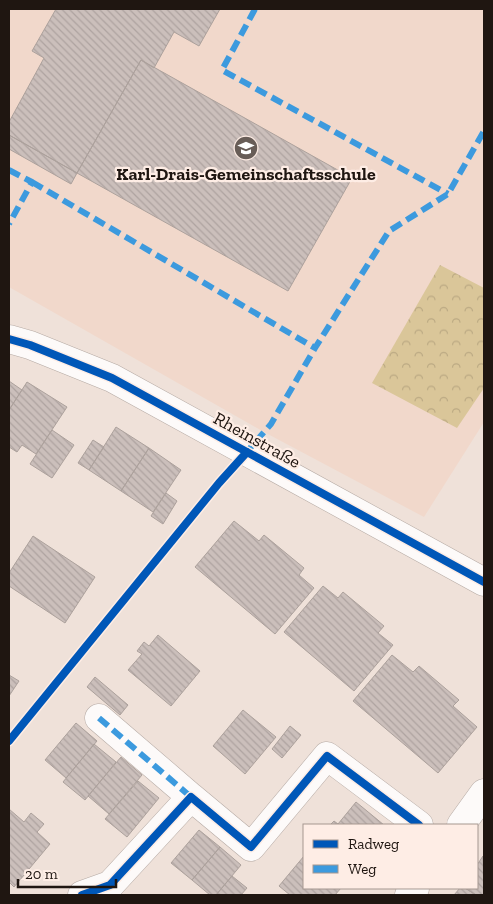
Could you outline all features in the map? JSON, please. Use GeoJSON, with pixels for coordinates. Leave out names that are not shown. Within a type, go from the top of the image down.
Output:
{"type":"FeatureCollection","features":[{"type":"Feature","properties":{"kind":"street","name":"Rheinstraße"},"geometry":{"type":"LineString","coordinates":[[9,339],[30,345],[112,378],[484,582]]}},
{"type":"Feature","properties":{"kind":"street"},"geometry":{"type":"LineString","coordinates":[[99,718],[251,848],[327,756],[418,824]]}},
{"type":"Feature","properties":{"kind":"street"},"geometry":{"type":"LineString","coordinates":[[462,824],[484,793]]}},
{"type":"Feature","properties":{"kind":"street"},"geometry":{"type":"LineString","coordinates":[[82,895],[110,885],[191,797]]}},
{"type":"Feature","properties":{"kind":"shaded area","name":"Karl-Drais-Gemeinschaftsschule"},"geometry":{"type":"Polygon","coordinates":[[[9,9],[484,9],[484,422],[424,517],[264,432],[9,287],[9,9]]]}},
{"type":"Feature","properties":{"kind":"green space"},"geometry":{"type":"Polygon","coordinates":[[[440,265],[484,288],[484,388],[457,428],[372,383],[440,265]]]}},
{"type":"Feature","properties":{"kind":"building"},"geometry":{"type":"Polygon","coordinates":[[[56,9],[220,9],[199,46],[174,32],[154,68],[141,60],[77,173],[9,135],[9,122],[44,58],[32,51],[56,9]]]}},
{"type":"Feature","properties":{"kind":"building"},"geometry":{"type":"Polygon","coordinates":[[[141,60],[352,178],[288,291],[77,173],[141,60]]]}},
{"type":"Feature","properties":{"kind":"building"},"geometry":{"type":"Polygon","coordinates":[[[9,135],[77,173],[71,184],[9,149],[9,135]]]}},
{"type":"Feature","properties":{"kind":"building"},"geometry":{"type":"Polygon","coordinates":[[[9,381],[22,390],[9,410],[9,381]]]}},
{"type":"Feature","properties":{"kind":"building"},"geometry":{"type":"Polygon","coordinates":[[[27,382],[67,407],[36,454],[22,445],[17,452],[9,447],[9,410],[27,382]]]}},
{"type":"Feature","properties":{"kind":"building"},"geometry":{"type":"Polygon","coordinates":[[[116,427],[149,448],[121,491],[89,470],[116,427]]]}},
{"type":"Feature","properties":{"kind":"building"},"geometry":{"type":"Polygon","coordinates":[[[52,430],[74,445],[52,478],[30,464],[52,430]]]}},
{"type":"Feature","properties":{"kind":"building"},"geometry":{"type":"Polygon","coordinates":[[[93,440],[104,447],[89,470],[78,463],[93,440]]]}},
{"type":"Feature","properties":{"kind":"building"},"geometry":{"type":"Polygon","coordinates":[[[149,448],[181,470],[153,512],[121,491],[149,448]]]}},
{"type":"Feature","properties":{"kind":"building"},"geometry":{"type":"Polygon","coordinates":[[[166,493],[177,501],[163,524],[151,516],[166,493]]]}},
{"type":"Feature","properties":{"kind":"building"},"geometry":{"type":"Polygon","coordinates":[[[234,521],[259,541],[264,535],[304,568],[299,575],[314,588],[275,634],[195,567],[234,521]]]}},
{"type":"Feature","properties":{"kind":"building"},"geometry":{"type":"Polygon","coordinates":[[[33,536],[95,577],[65,623],[9,586],[9,573],[33,536]]]}},
{"type":"Feature","properties":{"kind":"building"},"geometry":{"type":"Polygon","coordinates":[[[323,586],[338,598],[343,592],[384,626],[378,633],[393,645],[354,691],[284,632],[323,586]]]}},
{"type":"Feature","properties":{"kind":"building"},"geometry":{"type":"Polygon","coordinates":[[[158,635],[200,671],[171,706],[128,670],[142,654],[137,651],[144,642],[149,646],[158,635]]]}},
{"type":"Feature","properties":{"kind":"building"},"geometry":{"type":"Polygon","coordinates":[[[392,655],[413,672],[419,666],[459,700],[453,706],[477,727],[438,773],[353,701],[392,655]]]}},
{"type":"Feature","properties":{"kind":"building"},"geometry":{"type":"Polygon","coordinates":[[[9,675],[19,681],[9,696],[9,675]]]}},
{"type":"Feature","properties":{"kind":"building"},"geometry":{"type":"Polygon","coordinates":[[[95,677],[128,705],[120,715],[87,687],[95,677]]]}},
{"type":"Feature","properties":{"kind":"building"},"geometry":{"type":"Polygon","coordinates":[[[243,710],[276,737],[245,774],[213,746],[243,710]]]}},
{"type":"Feature","properties":{"kind":"building"},"geometry":{"type":"Polygon","coordinates":[[[76,723],[97,741],[66,778],[45,760],[76,723]]]}},
{"type":"Feature","properties":{"kind":"building"},"geometry":{"type":"Polygon","coordinates":[[[290,726],[301,735],[282,758],[272,749],[290,726]]]}},
{"type":"Feature","properties":{"kind":"building"},"geometry":{"type":"Polygon","coordinates":[[[94,744],[116,762],[85,800],[63,782],[94,744]]]}},
{"type":"Feature","properties":{"kind":"building"},"geometry":{"type":"Polygon","coordinates":[[[121,757],[142,775],[109,814],[88,796],[121,757]]]}},
{"type":"Feature","properties":{"kind":"building"},"geometry":{"type":"Polygon","coordinates":[[[138,781],[159,798],[127,837],[105,819],[138,781]]]}},
{"type":"Feature","properties":{"kind":"building"},"geometry":{"type":"Polygon","coordinates":[[[356,802],[383,824],[338,824],[356,802]]]}},
{"type":"Feature","properties":{"kind":"building"},"geometry":{"type":"Polygon","coordinates":[[[9,809],[24,822],[31,813],[44,824],[37,832],[50,844],[14,887],[9,882],[9,809]]]}},
{"type":"Feature","properties":{"kind":"building"},"geometry":{"type":"Polygon","coordinates":[[[199,830],[220,847],[192,880],[171,863],[199,830]]]}},
{"type":"Feature","properties":{"kind":"building"},"geometry":{"type":"Polygon","coordinates":[[[220,847],[241,865],[216,895],[210,895],[192,880],[220,847]]]}},
{"type":"Feature","properties":{"kind":"building"},"geometry":{"type":"Polygon","coordinates":[[[483,856],[484,895],[476,895],[467,889],[478,889],[478,864],[483,856]]]}},
{"type":"Feature","properties":{"kind":"building"},"geometry":{"type":"Polygon","coordinates":[[[303,857],[303,889],[340,889],[335,895],[290,895],[279,886],[303,857]]]}},
{"type":"Feature","properties":{"kind":"building"},"geometry":{"type":"Polygon","coordinates":[[[232,876],[247,888],[241,895],[216,895],[232,876]]]}},
{"type":"Feature","properties":{"kind":"building"},"geometry":{"type":"Polygon","coordinates":[[[459,889],[467,889],[476,895],[454,895],[459,889]]]}},
{"type":"Feature","properties":{"kind":"marked path"},"geometry":{"type":"LineString","coordinates":[[255,9],[222,70],[448,194]]}},
{"type":"Feature","properties":{"kind":"marked path"},"geometry":{"type":"LineString","coordinates":[[244,455],[271,424],[315,348],[389,231],[448,194],[484,131]]}},
{"type":"Feature","properties":{"kind":"marked path"},"geometry":{"type":"LineString","coordinates":[[9,170],[32,182],[9,224]]}},
{"type":"Feature","properties":{"kind":"marked path"},"geometry":{"type":"LineString","coordinates":[[32,182],[315,348]]}},
{"type":"Feature","properties":{"kind":"marked path"},"geometry":{"type":"LineString","coordinates":[[99,718],[191,797]]}},
{"type":"Feature","properties":{"kind":"cycle path"},"geometry":{"type":"LineString","coordinates":[[9,339],[30,345],[112,378],[484,582]]}},
{"type":"Feature","properties":{"kind":"cycle path"},"geometry":{"type":"LineString","coordinates":[[9,741],[219,483],[247,452]]}},
{"type":"Feature","properties":{"kind":"cycle path"},"geometry":{"type":"LineString","coordinates":[[82,895],[110,885],[191,797],[251,847],[327,756],[418,824]]}},
{"type":"Feature","properties":{"kind":"place","name":"Karl-Drais-Gemeinschaftsschule"},"geometry":{"type":"Point","coordinates":[246,148]}}]}
